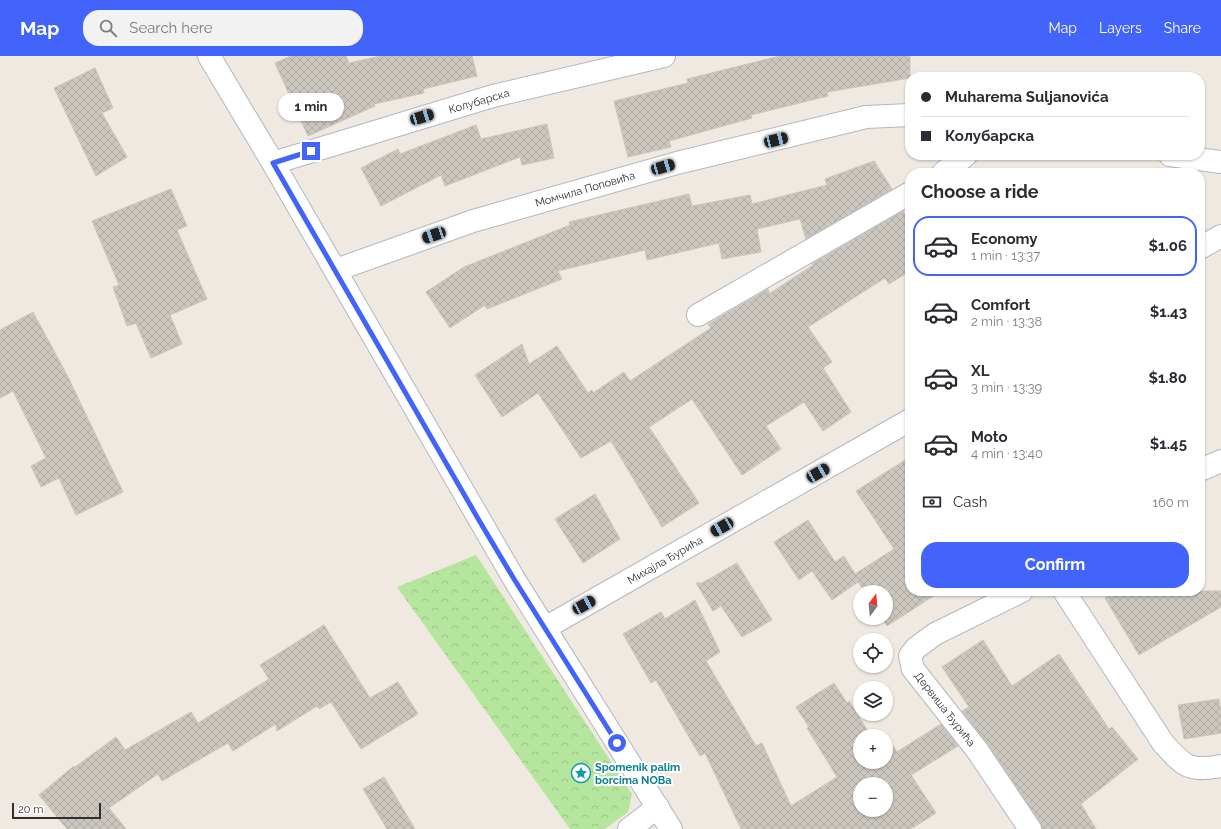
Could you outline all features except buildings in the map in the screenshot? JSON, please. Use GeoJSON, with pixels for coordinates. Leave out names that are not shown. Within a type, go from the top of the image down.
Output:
{"type":"FeatureCollection","features":[{"type":"Feature","properties":{"kind":"street"},"geometry":{"type":"LineString","coordinates":[[209,56],[336,270],[480,522],[671,829]]}},
{"type":"Feature","properties":{"kind":"street","name":"Колубарска"},"geometry":{"type":"LineString","coordinates":[[273,163],[493,96],[664,56]]}},
{"type":"Feature","properties":{"kind":"street","name":"Момчила Поповића"},"geometry":{"type":"LineString","coordinates":[[336,270],[473,221],[677,163],[866,117],[905,115]]}},
{"type":"Feature","properties":{"kind":"street"},"geometry":{"type":"LineString","coordinates":[[949,168],[960,160]]}},
{"type":"Feature","properties":{"kind":"street"},"geometry":{"type":"LineString","coordinates":[[1205,160],[1221,162]]}},
{"type":"Feature","properties":{"kind":"street"},"geometry":{"type":"LineString","coordinates":[[698,315],[905,196]]}},
{"type":"Feature","properties":{"kind":"street"},"geometry":{"type":"LineString","coordinates":[[1205,245],[1221,236]]}},
{"type":"Feature","properties":{"kind":"street","name":"Михајла Ђурића"},"geometry":{"type":"LineString","coordinates":[[545,628],[905,423]]}},
{"type":"Feature","properties":{"kind":"street"},"geometry":{"type":"LineString","coordinates":[[1205,468],[1221,461]]}},
{"type":"Feature","properties":{"kind":"street","name":"Дервиша Ђурића"},"geometry":{"type":"LineString","coordinates":[[1012,596],[934,634],[916,648],[910,656],[913,670],[977,750],[1030,829]]}},
{"type":"Feature","properties":{"kind":"street"},"geometry":{"type":"LineString","coordinates":[[1067,596],[1163,743],[1180,762],[1196,769],[1221,766]]}},
{"type":"Feature","properties":{"kind":"street"},"geometry":{"type":"LineString","coordinates":[[629,829],[658,807]]}},
{"type":"Feature","properties":{"kind":"green space"},"geometry":{"type":"Polygon","coordinates":[[[476,555],[632,794],[628,812],[605,829],[570,829],[397,587],[476,555]]]}},
{"type":"Feature","properties":{"kind":"place","name":"Spomenik palim borcima NOBa"},"geometry":{"type":"Point","coordinates":[581,773]}},
{"type":"Feature","properties":{"kind":"route"},"geometry":{"type":"LineString","coordinates":[[311,151],[273,163],[480,522],[617,743]]}}]}
